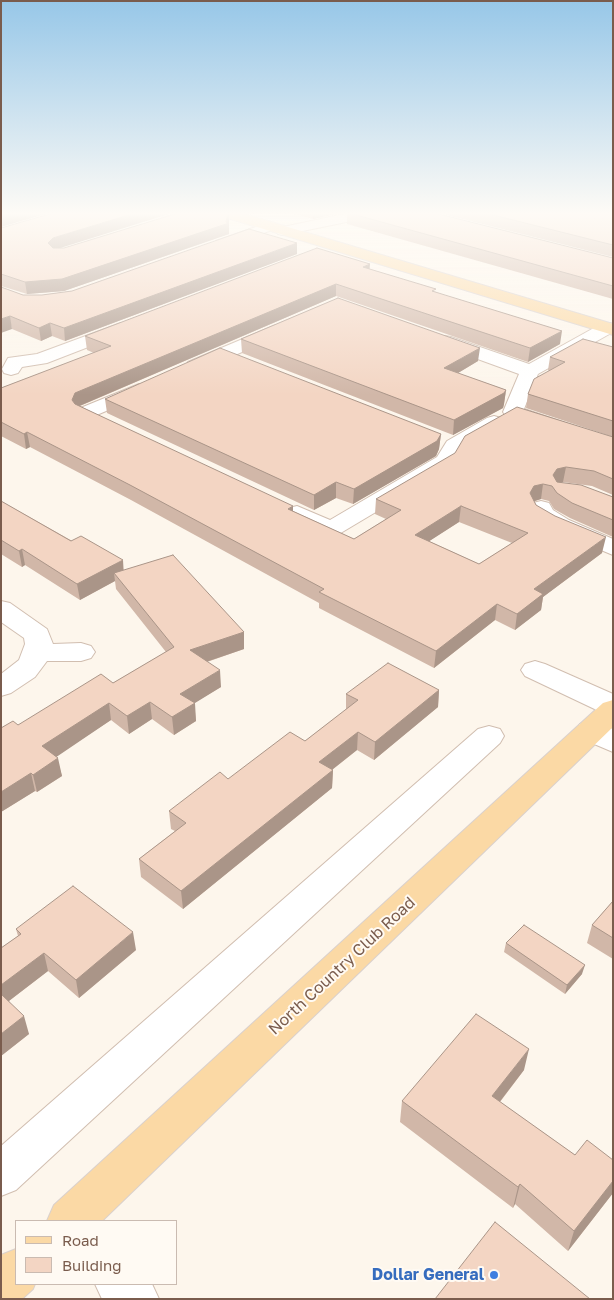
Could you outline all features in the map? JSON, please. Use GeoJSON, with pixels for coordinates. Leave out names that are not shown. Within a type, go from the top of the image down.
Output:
{"type":"FeatureCollection","features":[{"type":"Feature","properties":{"kind":"main road"},"geometry":{"type":"LineString","coordinates":[[427,274],[610,329]]}},
{"type":"Feature","properties":{"kind":"main road","name":"North Country Club Road"},"geometry":{"type":"LineString","coordinates":[[71,1220],[607,723]]}},
{"type":"Feature","properties":{"kind":"main road"},"geometry":{"type":"LineString","coordinates":[[1,1286],[15,1273]]}},
{"type":"Feature","properties":{"kind":"street"},"geometry":{"type":"LineString","coordinates":[[9,364],[40,358],[140,321]]}},
{"type":"Feature","properties":{"kind":"street"},"geometry":{"type":"LineString","coordinates":[[176,374],[288,324]]}},
{"type":"Feature","properties":{"kind":"street"},"geometry":{"type":"LineString","coordinates":[[513,412],[530,370],[610,329]]}},
{"type":"Feature","properties":{"kind":"street"},"geometry":{"type":"LineString","coordinates":[[428,335],[530,370]]}},
{"type":"Feature","properties":{"kind":"street"},"geometry":{"type":"LineString","coordinates":[[579,344],[604,352]]}},
{"type":"Feature","properties":{"kind":"street"},"geometry":{"type":"LineString","coordinates":[[222,354],[248,364]]}},
{"type":"Feature","properties":{"kind":"street"},"geometry":{"type":"LineString","coordinates":[[110,425],[85,413],[158,381]]}},
{"type":"Feature","properties":{"kind":"street"},"geometry":{"type":"LineString","coordinates":[[278,504],[331,529],[445,461],[446,442],[513,412],[613,446]]}},
{"type":"Feature","properties":{"kind":"street"},"geometry":{"type":"LineString","coordinates":[[541,508],[543,514],[561,525],[613,548]]}},
{"type":"Feature","properties":{"kind":"street"},"geometry":{"type":"LineString","coordinates":[[1,609],[37,635],[39,644],[32,663],[26,671],[1,686]]}},
{"type":"Feature","properties":{"kind":"street"},"geometry":{"type":"LineString","coordinates":[[36,653],[80,652]]}},
{"type":"Feature","properties":{"kind":"street"},"geometry":{"type":"LineString","coordinates":[[535,670],[607,723]]}},
{"type":"Feature","properties":{"kind":"street"},"geometry":{"type":"LineString","coordinates":[[1,1175],[490,736]]}},
{"type":"Feature","properties":{"kind":"street"},"geometry":{"type":"LineString","coordinates":[[120,1285],[135,1299]]}},
{"type":"Feature","properties":{"kind":"building"},"geometry":{"type":"Polygon","coordinates":[[[1,274],[78,274],[62,279],[25,282],[1,274]]]}},
{"type":"Feature","properties":{"kind":"building"},"geometry":{"type":"Polygon","coordinates":[[[121,274],[213,274],[64,328],[50,323],[39,328],[10,316],[1,319],[1,287],[23,295],[42,295],[72,291],[121,274]]]}},
{"type":"Feature","properties":{"kind":"building"},"geometry":{"type":"Polygon","coordinates":[[[249,274],[385,274],[436,289],[432,291],[562,331],[530,348],[336,284],[75,393],[72,400],[75,404],[293,506],[288,509],[354,539],[401,510],[376,499],[455,453],[465,436],[517,407],[613,437],[613,479],[594,471],[566,467],[557,469],[553,475],[557,482],[581,485],[613,497],[613,520],[572,503],[557,493],[552,486],[543,484],[534,486],[530,493],[536,505],[555,516],[606,537],[534,589],[543,594],[517,614],[497,604],[436,651],[319,592],[324,589],[130,485],[27,432],[24,434],[1,422],[1,388],[111,346],[85,336],[249,274]],[[461,506],[415,535],[479,564],[528,533],[461,506]]]}},
{"type":"Feature","properties":{"kind":"building"},"geometry":{"type":"Polygon","coordinates":[[[568,274],[613,274],[613,286],[568,274]]]}},
{"type":"Feature","properties":{"kind":"building"},"geometry":{"type":"Polygon","coordinates":[[[338,298],[480,348],[444,368],[506,390],[504,393],[454,420],[241,339],[338,298]]]}},
{"type":"Feature","properties":{"kind":"building"},"geometry":{"type":"Polygon","coordinates":[[[583,339],[613,347],[613,421],[528,394],[534,379],[565,362],[550,357],[583,339]]]}},
{"type":"Feature","properties":{"kind":"building"},"geometry":{"type":"Polygon","coordinates":[[[220,348],[441,434],[437,441],[354,489],[336,482],[314,495],[105,399],[220,348]]]}},
{"type":"Feature","properties":{"kind":"building"},"geometry":{"type":"Polygon","coordinates":[[[1,501],[71,541],[81,536],[123,560],[77,584],[22,549],[19,551],[1,540],[1,501]]]}},
{"type":"Feature","properties":{"kind":"building"},"geometry":{"type":"Polygon","coordinates":[[[173,555],[244,632],[190,650],[220,670],[180,694],[195,703],[172,717],[150,702],[127,716],[109,703],[42,746],[58,758],[33,775],[31,773],[1,792],[1,728],[13,721],[18,725],[101,674],[113,683],[174,647],[114,573],[173,555]]]}},
{"type":"Feature","properties":{"kind":"building"},"geometry":{"type":"Polygon","coordinates":[[[388,663],[439,690],[375,742],[358,732],[319,762],[333,770],[181,891],[139,859],[186,823],[169,811],[220,772],[228,779],[290,732],[305,741],[358,700],[346,694],[388,663]]]}},
{"type":"Feature","properties":{"kind":"building"},"geometry":{"type":"Polygon","coordinates":[[[73,886],[133,932],[76,980],[44,953],[1,985],[1,948],[21,934],[16,929],[73,886]]]}},
{"type":"Feature","properties":{"kind":"building"},"geometry":{"type":"Polygon","coordinates":[[[613,901],[613,938],[592,925],[613,901]]]}},
{"type":"Feature","properties":{"kind":"building"},"geometry":{"type":"Polygon","coordinates":[[[524,925],[585,965],[567,985],[506,943],[524,925]]]}},
{"type":"Feature","properties":{"kind":"building"},"geometry":{"type":"Polygon","coordinates":[[[1,994],[24,1016],[1,1034],[1,994]]]}},
{"type":"Feature","properties":{"kind":"building"},"geometry":{"type":"Polygon","coordinates":[[[476,1014],[529,1049],[492,1096],[575,1155],[587,1140],[613,1160],[613,1181],[574,1231],[520,1184],[518,1187],[402,1101],[476,1014]]]}},
{"type":"Feature","properties":{"kind":"building"},"geometry":{"type":"Polygon","coordinates":[[[495,1222],[590,1299],[435,1299],[495,1222]]]}},
{"type":"Feature","properties":{"kind":"place","name":"Dollar General"},"geometry":{"type":"Point","coordinates":[494,1275]}}]}
